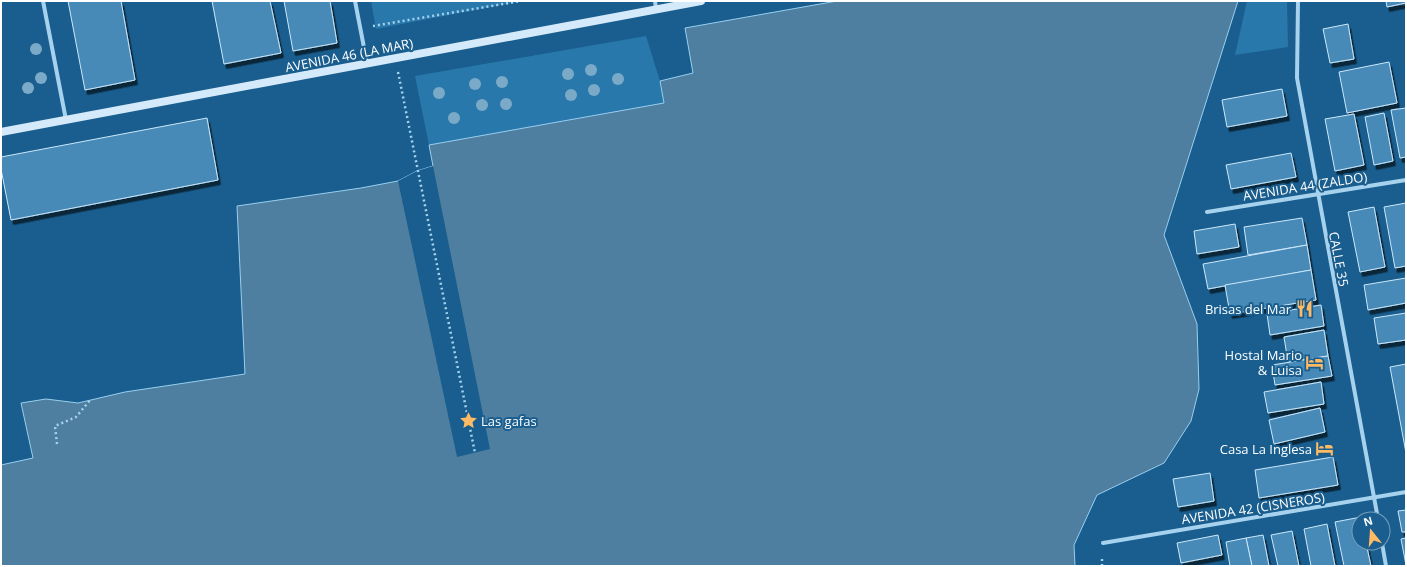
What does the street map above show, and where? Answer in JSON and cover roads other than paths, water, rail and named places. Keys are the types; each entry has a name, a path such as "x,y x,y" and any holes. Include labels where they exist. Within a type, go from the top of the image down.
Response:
{"main road":[{"name":"AVENIDA 46 (LA MAR)","path":"1,132 395,58 656,5 701,1"}],"street":[{"path":"43,1 66,120"},
{"path":"355,1 367,63"},
{"name":"CALLE 35","path":"1298,1 1297,78 1317,195 1376,511"},
{"name":"AVENIDA 44 (ZALDO)","path":"1207,212 1406,180"},
{"name":"AVENIDA 42 (CISNEROS)","path":"1103,543 1406,492"},
{"path":"1383,551 1386,566"}],"place":[{"name":"Brisas del Mar","path":"1304,309"},
{"name":"Hostal Mario & Luisa","path":"1315,362"},
{"name":"Las gafas","path":"468,421"},
{"name":"Casa La Inglesa","path":"1325,449"}]}
